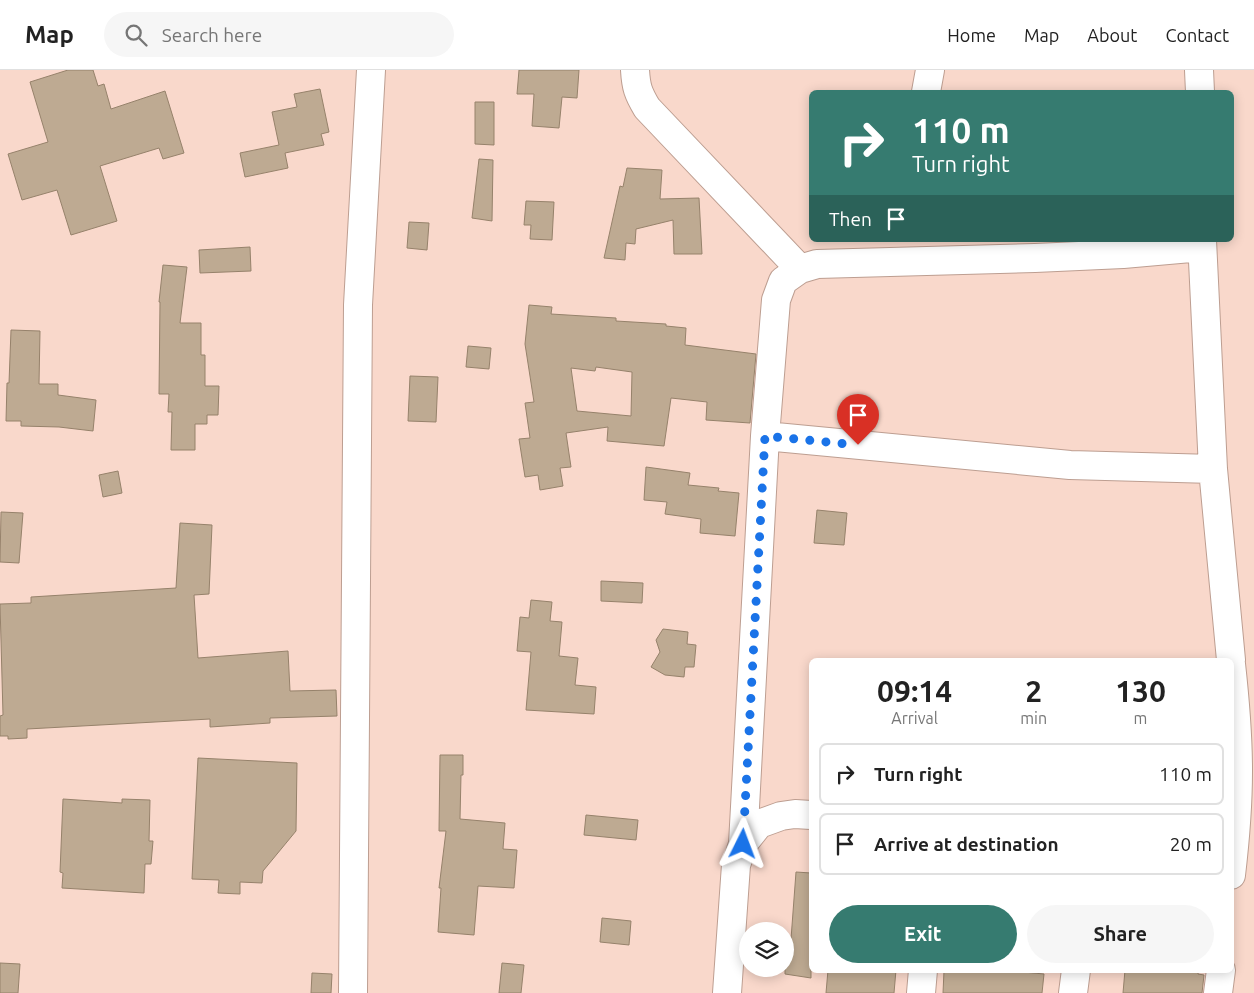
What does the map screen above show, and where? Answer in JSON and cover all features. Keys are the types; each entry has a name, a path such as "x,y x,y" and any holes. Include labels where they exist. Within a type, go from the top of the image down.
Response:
{"street":[{"path":"353,993 358,306 371,70"},
{"path":"636,70 636,85 647,108 800,269"},
{"path":"926,90 930,70"},
{"path":"1199,70 1200,90"},
{"path":"727,993 736,865 743,844 765,436 776,300 783,282 800,269 817,264 907,251 1036,258 1123,254 1202,243 1213,469 1231,658"},
{"path":"765,436 1070,465 1213,469"},
{"path":"1234,699 1237,734 1240,841 1234,864"},
{"path":"743,844 759,824 781,816 809,815"},
{"path":"921,993 923,973"},
{"path":"1073,993 1076,973"},
{"path":"1218,993 1221,973"}],"building":[{"path":"68,70 93,70 98,86 104,84 111,109 165,91 184,153 163,159 159,148 100,166 117,221 71,235 57,190 22,200 8,154 48,142 30,82"},
{"path":"519,70 579,70 577,98 562,97 559,128 532,126 534,94 517,94"},
{"path":"320,89 329,132 321,134 324,145 285,153 288,168 245,177 240,153 279,145 272,112 297,107 294,94"},
{"path":"475,102 494,102 494,145 475,144"},
{"path":"479,159 493,160 492,221 472,218"},
{"path":"627,168 662,170 660,199 699,198 702,254 674,254 673,220 636,229 635,244 626,243 625,260 604,258 620,186 623,187"},
{"path":"526,201 554,202 552,240 530,239 531,225 524,225"},
{"path":"409,222 429,223 427,250 407,248"},
{"path":"250,247 251,271 200,273 199,250"},
{"path":"163,265 187,267 180,323 201,323 201,355 205,355 205,386 219,386 218,415 207,415 207,424 195,424 195,450 171,450 172,412 168,412 169,394 159,394 159,302"},
{"path":"529,305 552,307 551,314 616,318 616,321 666,324 666,326 686,328 685,345 756,354 750,423 706,420 707,402 671,398 664,446 607,441 608,427 566,433 571,467 560,468 563,486 540,490 538,475 525,477 519,439 530,438 525,403 534,402 525,344","holes":["596,367 632,372 631,416 577,411 571,368 595,371"]},
{"path":"11,330 40,331 39,384 58,384 58,395 96,400 93,431 59,427 21,426 21,421 6,421"},
{"path":"468,346 491,348 489,369 466,367"},
{"path":"410,376 438,377 436,422 408,421"},
{"path":"646,467 690,473 688,485 719,488 718,491 739,493 735,536 700,533 701,519 665,514 667,502 644,500"},
{"path":"118,471 122,493 103,497 99,475"},
{"path":"817,510 847,513 844,545 814,543"},
{"path":"1,512 23,513 19,563 0,562"},
{"path":"180,523 212,525 209,594 194,595 198,658 288,651 290,691 336,690 337,716 270,718 270,723 210,727 210,719 27,729 27,738 8,739 8,736 0,736 0,716 3,715 0,604 31,603 31,597 176,588"},
{"path":"601,581 643,583 642,603 601,601"},
{"path":"531,600 552,602 550,621 562,622 559,656 578,658 575,685 596,687 594,714 526,710 531,652 517,651 520,617 529,618"},
{"path":"663,629 688,632 687,644 696,645 694,667 685,667 684,677 665,675 651,667 660,652 656,640"},
{"path":"440,755 463,755 460,819 505,823 503,849 517,850 514,888 478,886 474,935 438,932 441,888 439,888 446,831 439,831"},
{"path":"198,758 297,763 296,831 263,871 262,883 240,882 240,894 218,893 219,880 192,879"},
{"path":"63,799 122,803 122,799 150,800 149,841 153,841 151,864 145,864 144,893 62,888 63,873 60,872"},
{"path":"586,815 638,820 636,840 584,835"},
{"path":"796,872 809,873 809,973 811,973 811,978 794,975 794,922 792,922"},
{"path":"602,918 631,921 629,945 600,942"},
{"path":"0,963 20,964 18,993 0,993"},
{"path":"502,963 524,965 521,993 499,993"},
{"path":"312,973 332,974 331,993 311,993"},
{"path":"828,973 896,973 894,993 826,993"},
{"path":"944,973 1044,974 1042,993 943,993"},
{"path":"1125,973 1198,973 1204,975 1202,993 1123,993"}],"route":[{"path":"743,844 765,436 858,445"}]}
